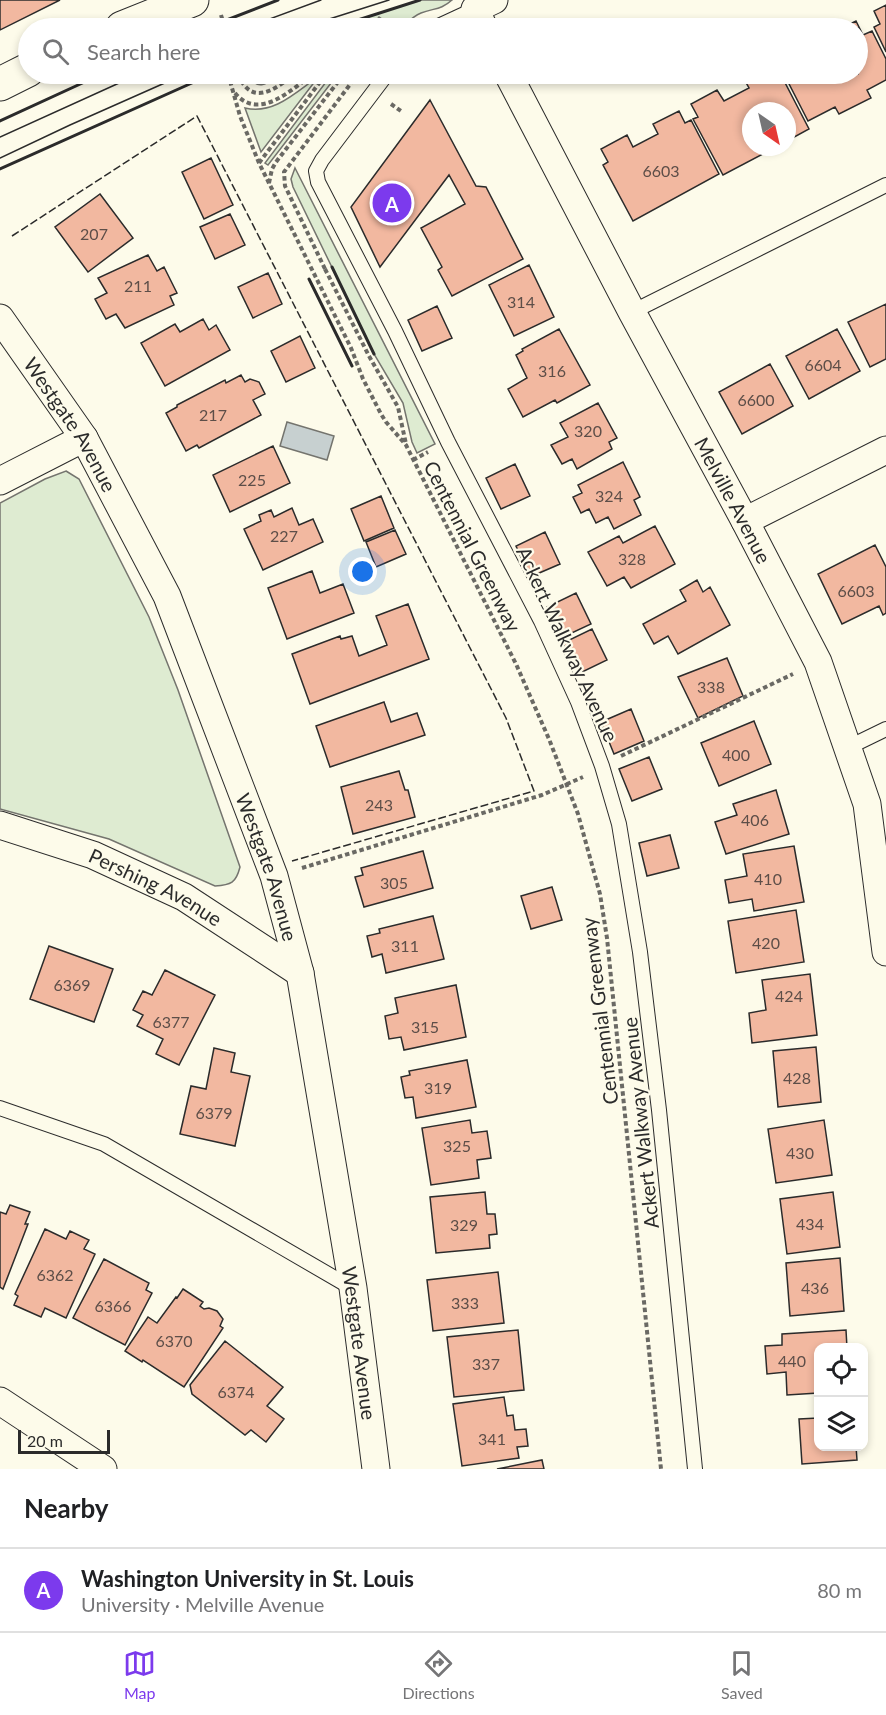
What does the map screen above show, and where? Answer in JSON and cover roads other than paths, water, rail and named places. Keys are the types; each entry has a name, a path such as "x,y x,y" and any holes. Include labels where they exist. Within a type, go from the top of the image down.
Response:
{"main road":[{"path":"147,18 192,0"},
{"path":"0,84 18,75"}],"street":[{"name":"Melville Avenue","path":"513,84 818,662 867,804 886,952"},
{"name":"Westgate Avenue","path":"0,318 84,438 167,596 274,876 300,973 353,1288 376,1469"},
{"path":"0,481 84,438"},
{"path":"745,521 886,450"},
{"name":"Pershing Avenue","path":"0,825 93,855 184,897 300,973"},
{"path":"0,1401 103,1469"}],"lane":[{"path":"467,18 484,13"},
{"name":"Ackert Walkway Avenue","path":"379,84 322,160 316,171 318,182 448,442 541,621 578,702 602,766 619,824 640,952 659,1110 695,1469"},
{"path":"632,312 886,184"},
{"path":"848,748 886,729"},
{"path":"0,1108 104,1144 353,1288"}],"tram line":[{"path":"272,18 321,0"},
{"path":"332,18 389,0"},
{"path":"0,137 117,84"},
{"path":"0,158 162,84"}],"place":[{"name":"Washington University in St. Louis","path":"392,203"}]}
